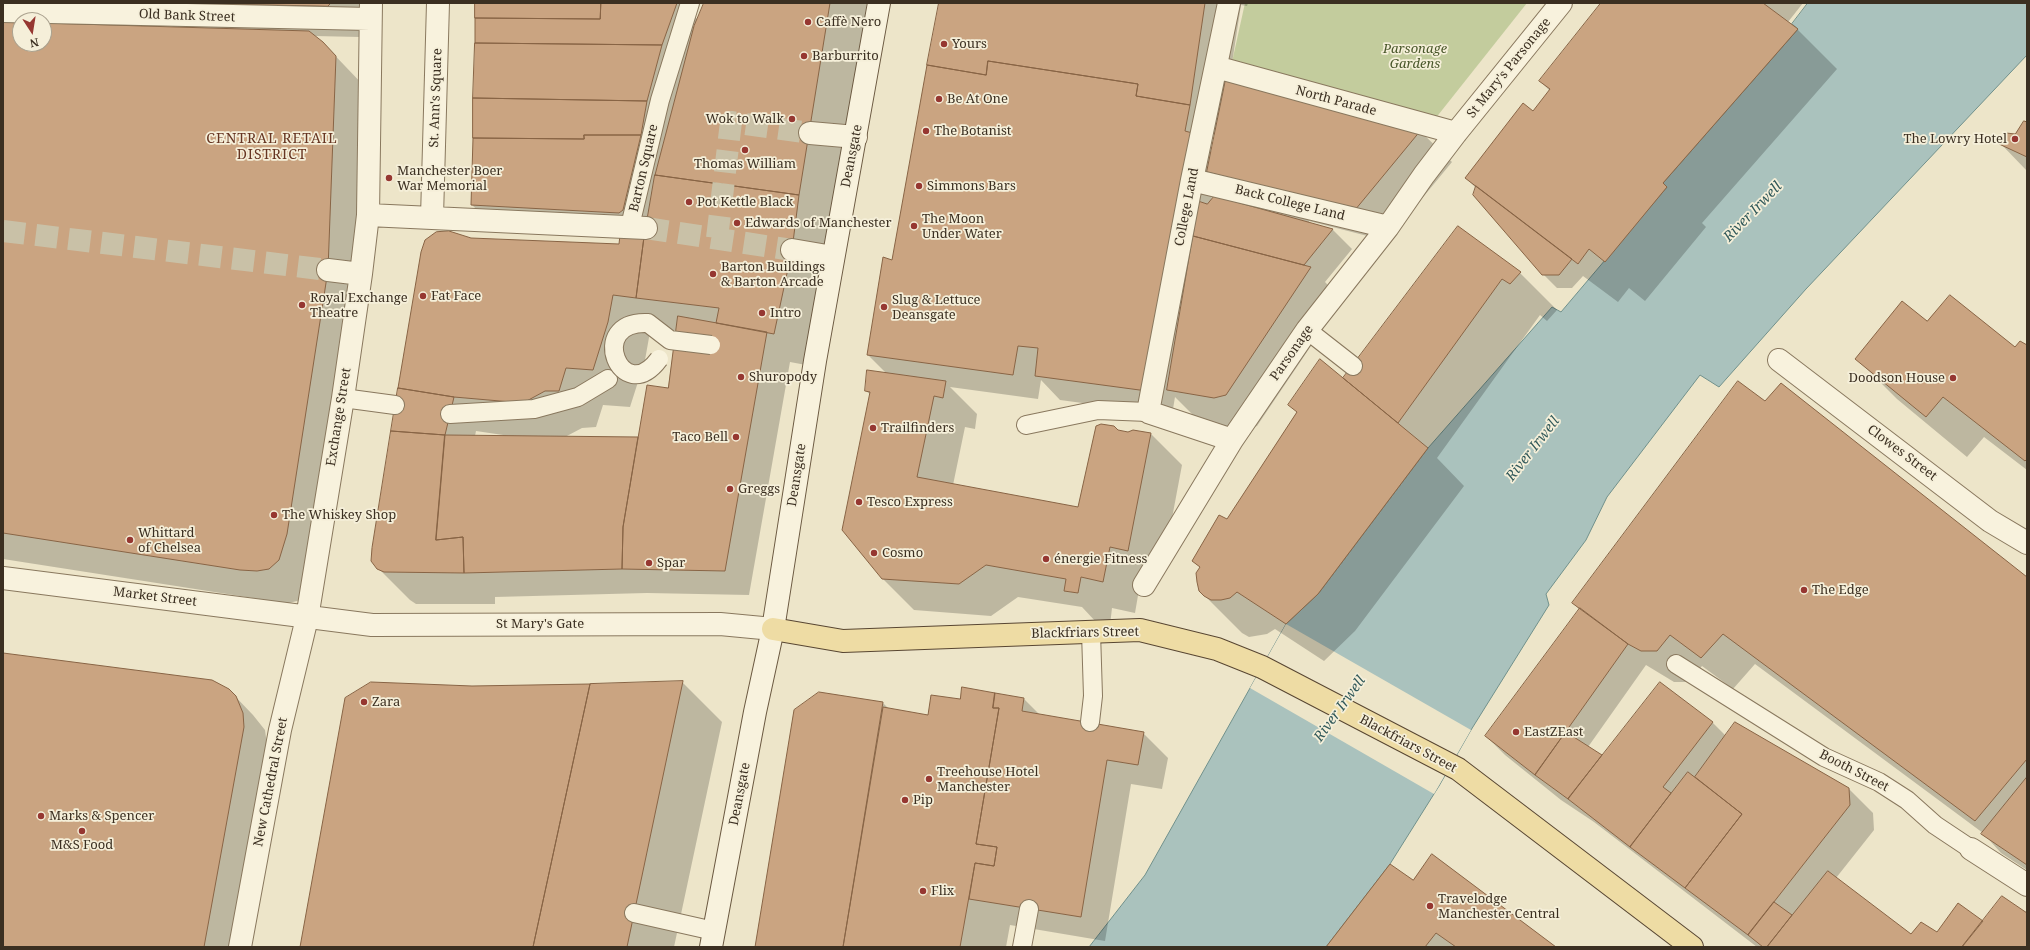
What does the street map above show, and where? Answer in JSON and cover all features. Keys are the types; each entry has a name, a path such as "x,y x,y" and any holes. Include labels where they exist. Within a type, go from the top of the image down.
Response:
{"main road":[{"name":"Blackfriars Street","path":"773,629 843,641 1140,630 1217,649 1262,666 1458,769 1692,947"}],"street":[{"name":"St. Ann's Square","path":"432,217 438,3"},
{"name":"Deansgate","path":"713,939 755,712 773,629 833,257 856,137 879,3"},
{"name":"College Land","path":"1148,412 1192,180 1229,3"},
{"name":"St Mary's Parsonage","path":"1456,133 1561,3"},
{"name":"Old Bank Street","path":"3,11 126,8 370,11"},
{"path":"368,215 370,11"},
{"name":"North Parade","path":"1216,67 1456,133"},
{"path":"810,133 856,137"},
{"name":"Parsonage","path":"1144,585 1232,440 1307,330 1388,227 1424,175 1456,133"},
{"name":"Back College Land","path":"1192,180 1388,227"},
{"name":"Barton Square","path":"368,215 638,227"},
{"name":"Exchange Street","path":"307,618 343,398 368,215"},
{"path":"792,250 833,257"},
{"path":"328,270 361,274"},
{"name":"Clowes Street","path":"1779,360 1990,521 2027,543"},
{"path":"1148,412 1232,440"},
{"name":"Market Street","path":"3,578 307,618"},
{"name":"St Mary's Gate","path":"307,618 372,625 720,624 773,629"},
{"name":"New Cathedral Street","path":"240,947 280,730 307,618"},
{"name":"Booth Street","path":"1972,849 2027,885"}],"lane":[{"name":"Barton Square","path":"638,227 660,100 690,3"},
{"path":"659,359 653,366 641,373 625,372 620,367 614,353 617,337 627,326 648,323 670,340 711,345"},
{"path":"1307,330 1353,366"},
{"path":"450,414 534,409 578,397 608,379"},
{"path":"343,398 395,405"},
{"path":"1026,425 1098,410 1148,412"},
{"path":"1090,722 1094,696 1091,632"},
{"name":"Booth Street","path":"1676,664 1824,757 1879,782 1908,800 1935,825 1972,849"},
{"path":"1022,947 1029,909"},
{"path":"634,913 713,939"}],"green space":[{"name":"Parsonage Gardens","path":"1245,3 1527,3 1435,119 1232,62"}],"water":[{"name":"River Irwell","path":"1808,3 2027,3 2027,55 1806,289 1719,387 1700,375 1607,497 1586,540 1546,594 1549,605 1471,730 1439,786 1390,864 1326,947 1089,947 1145,875 1286,624 1318,594 1428,448 1552,307 1561,312 1667,187 1663,183 1798,29 1792,24"}],"pier":[{"path":"1286,624 1471,730 1434,794 1250,688"}],"building":[{"path":"180,3 331,3 328,6"},
{"path":"475,3 601,3 600,19 475,18"},
{"path":"601,3 677,3 662,45 475,43 475,18 600,19"},
{"path":"704,3 830,3 799,195 655,175 694,26"},
{"path":"939,3 1205,3 1190,105 1136,96 1138,84 988,61 986,75 927,65"},
{"path":"1601,3 1763,3 1798,29 1663,183 1667,187 1605,262 1589,249 1578,264 1465,178 1523,103 1533,111 1550,89 1539,81"},
{"path":"3,22 12,23 12,52 52,52 52,23 309,31 323,42 336,56 328,270 287,534 279,560 269,569 257,571 240,570 3,533"},
{"path":"475,43 662,45 647,101 473,98"},
{"path":"988,61 1138,84 1136,96 1190,105 1185,131 1196,134 1147,391 1035,376 1038,348 1018,346 1013,375 867,355 883,257 892,260 927,65 986,75"},
{"path":"1227,74 1421,130 1355,210 1207,172"},
{"path":"473,98 647,101 641,135 584,135 584,139 473,138"},
{"name":"The Lowry Hotel","path":"2024,121 2027,122 2027,157 1999,144 2006,133 2015,134"},
{"path":"584,135 641,135 623,210 619,213 471,205 473,138 584,139"},
{"name":"Barton Buildings & Barton Arcade","path":"655,175 799,195 792,250 774,334 716,323 719,308 636,298 644,237"},
{"path":"1476,186 1572,259 1559,275 1542,275 1473,195"},
{"path":"1217,193 1222,198 1333,229 1304,265 1193,236 1198,201 1207,204"},
{"path":"1458,226 1521,272 1510,284 1502,279 1398,423 1343,378"},
{"path":"449,231 471,238 619,244 620,235 644,237 636,298 613,295 608,322 593,370 566,368 559,391 545,391 523,403 454,397 398,388 421,252 425,240 436,232"},
{"path":"1193,236 1311,267 1226,395 1214,398 1167,390"},
{"name":"Doodson House","path":"1950,295 2015,347 2020,341 2027,345 2027,459 2025,461 1943,397 1926,417 1855,359 1902,301 1927,321"},
{"path":"678,316 767,332 725,571 622,569 623,527 647,385 668,388"},
{"path":"1320,359 1428,448 1318,594 1286,624 1237,592 1230,598 1221,600 1211,600 1204,596 1199,591 1197,582 1196,573 1200,567 1192,561 1219,515 1227,519 1297,412 1288,405"},
{"path":"867,370 946,381 943,398 934,396 917,477 1078,507 1096,426 1101,424 1114,426 1118,430 1128,432 1133,430 1151,433 1128,551 1110,547 1103,582 1081,577 1078,593 1064,591 1066,579 986,565 959,584 882,579 842,530 870,392 865,391"},
{"name":"The Edge","path":"1738,381 1765,401 1781,383 2027,577 2027,759 1975,821 1723,634 1701,658 1670,635 1657,651 1641,651 1628,644 1572,603"},
{"path":"398,388 454,397 445,435 391,431"},
{"path":"391,431 445,435 436,540 463,537 464,573 384,572 377,569 371,561"},
{"path":"445,435 638,437 623,527 622,569 464,573 463,537 436,540"},
{"path":"1580,608 1628,644 1535,775 1485,736"},
{"path":"3,653 212,680 229,689 236,696 243,713 244,727 204,947 3,947"},
{"path":"683,681 627,947 533,947 590,684"},
{"path":"371,682 472,686 590,684 533,947 300,947 345,698"},
{"path":"1660,682 1713,722 1663,787 1671,793 1630,847 1568,799"},
{"name":"Treehouse Hotel Manchester","path":"962,687 995,693 993,708 999,708 976,844 997,847 994,866 975,863 960,947 843,947 883,707 928,715 931,695 960,699"},
{"path":"819,692 883,702 843,947 755,947 794,710"},
{"path":"995,693 1024,698 1022,711 1144,732 1138,765 1107,760 1081,917 969,899 975,863 994,866 997,847 976,844 999,708 993,708"},
{"path":"1735,722 1849,788 1850,805 1748,935 1685,888 1742,814 1695,777"},
{"path":"1566,732 1602,755 1568,799 1535,775"},
{"path":"1688,772 1742,814 1685,888 1630,847"},
{"path":"2027,777 2027,865 1981,834"},
{"name":"Travelodge Manchester Central","path":"1432,854 1556,947 1456,947 1436,933 1425,947 1326,947 1390,864 1413,880"},
{"path":"1828,871 1911,934 1921,922 1937,932 1958,903 1983,921 1962,947 1767,947"},
{"path":"2002,896 2027,913 2027,947 1962,947"},
{"path":"1774,902 1792,915 1767,947 1763,947 1748,935"}],"tunnel":[{"path":"717,238 731,122 810,133"},
{"path":"646,228 792,250"},
{"path":"3,231 328,270"}],"place":[{"name":"Caffè Nero","path":"808,22"},
{"name":"Yours","path":"944,44"},
{"name":"Barburrito","path":"804,56"},
{"name":"Be At One","path":"939,99"},
{"name":"Wok to Walk","path":"792,119"},
{"name":"The Botanist","path":"926,131"},
{"name":"The Lowry Hotel","path":"2015,139"},
{"name":"Thomas William","path":"745,150"},
{"name":"Manchester Boer War Memorial","path":"389,178"},
{"name":"Simmons Bars","path":"919,186"},
{"name":"Pot Kettle Black","path":"689,202"},
{"name":"Edwards of Manchester","path":"737,223"},
{"name":"The Moon Under Water","path":"914,226"},
{"name":"Barton Buildings & Barton Arcade","path":"713,274"},
{"name":"Fat Face","path":"423,296"},
{"name":"Royal Exchange Theatre","path":"302,305"},
{"name":"Slug & Lettuce Deansgate","path":"884,307"},
{"name":"Intro","path":"762,313"},
{"name":"Shuropody","path":"741,377"},
{"name":"Doodson House","path":"1953,378"},
{"name":"Trailfinders","path":"873,428"},
{"name":"Taco Bell","path":"736,437"},
{"name":"Greggs","path":"730,489"},
{"name":"Tesco Express","path":"859,502"},
{"name":"The Whiskey Shop","path":"274,515"},
{"name":"Whittard of Chelsea","path":"130,540"},
{"name":"Cosmo","path":"874,553"},
{"name":"énergie Fitness","path":"1046,559"},
{"name":"Spar","path":"649,563"},
{"name":"The Edge","path":"1804,590"},
{"name":"Zara","path":"364,702"},
{"name":"EastZEast","path":"1516,732"},
{"name":"Treehouse Hotel Manchester","path":"929,779"},
{"name":"Pip","path":"905,800"},
{"name":"Marks & Spencer","path":"41,816"},
{"name":"M&S Food","path":"82,831"},
{"name":"Flix","path":"923,891"},
{"name":"Travelodge Manchester Central","path":"1430,906"}],"district":[{"name":"CENTRAL RETAIL DISTRICT","path":"272,148"}]}
